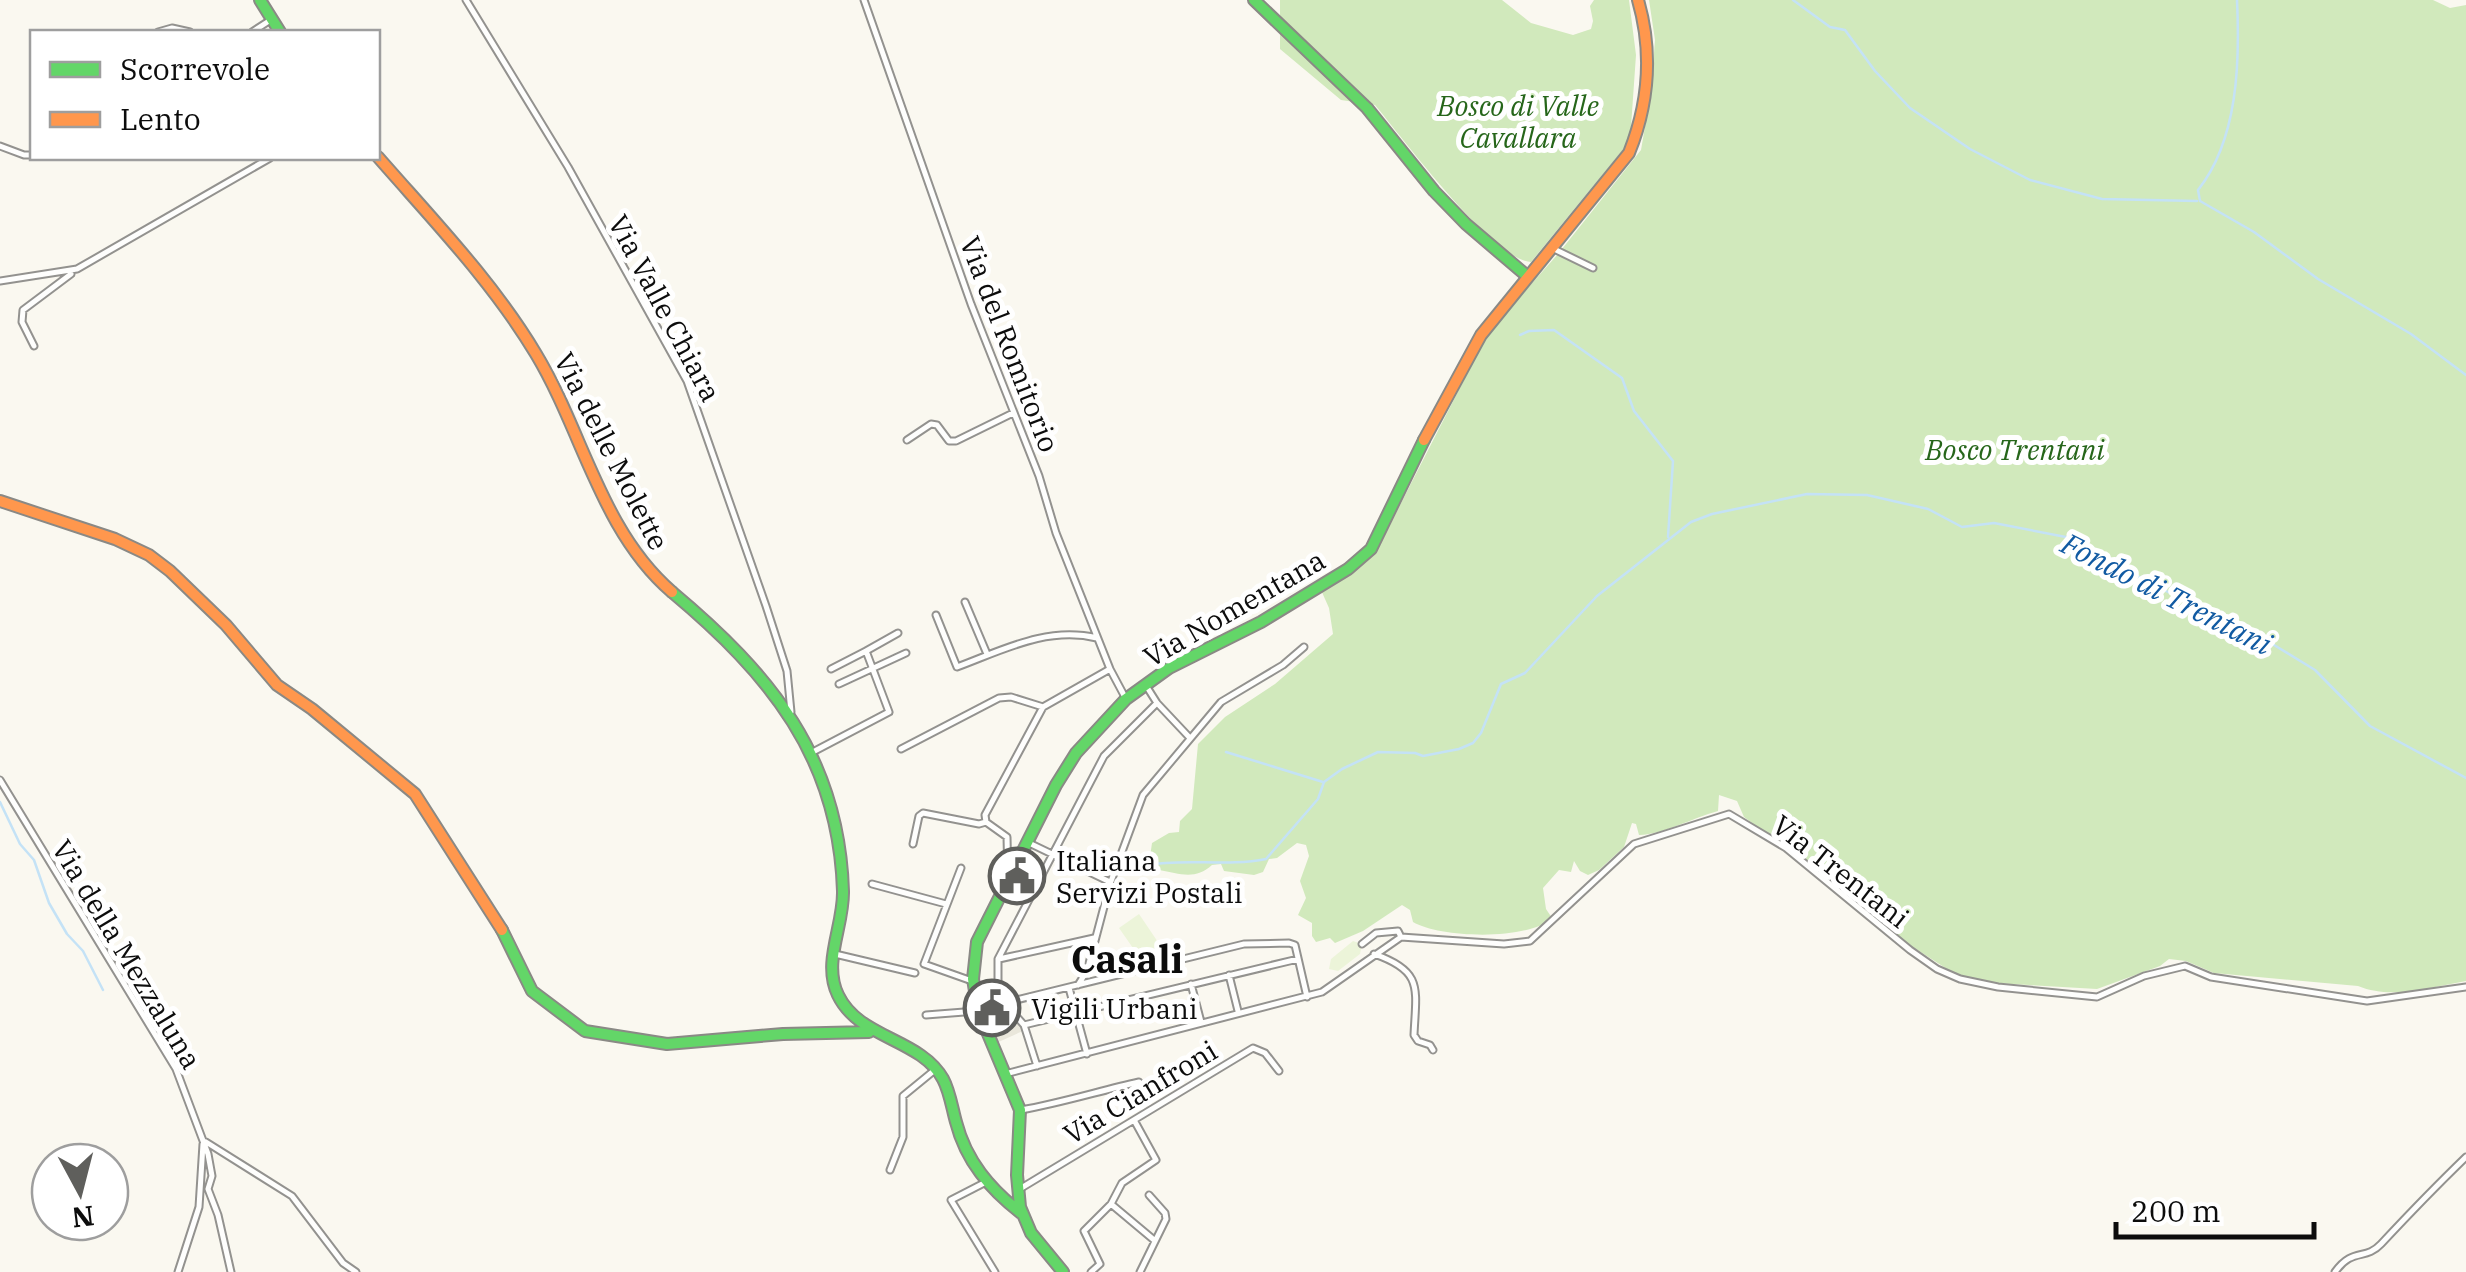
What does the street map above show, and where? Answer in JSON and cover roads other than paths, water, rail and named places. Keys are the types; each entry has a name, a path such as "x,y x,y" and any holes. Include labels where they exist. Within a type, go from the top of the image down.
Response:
{"street":[{"path":"260,0 279,30"},
{"name":"Via Valle Chiara","path":"466,0 568,167 687,381 782,655 791,715"},
{"name":"Via del Romitorio","path":"864,0 1013,413 1110,669 1126,699"},
{"path":"1254,0 1367,108 1434,192 1527,276"},
{"name":"Via Nomentana","path":"1063,1272 1030,1236 1022,1212 1017,1191 1020,1110 979,1016 972,981 977,942 1076,753 1126,699 1169,668 1261,622 1364,558 1376,541 1440,408 1476,344 1527,276 1620,167 1640,126 1649,46 1638,0"},
{"path":"255,30 272,19"},
{"path":"0,146 30,155"},
{"name":"Via delle Molette","path":"380,159 492,288 523,331 554,385 634,553 752,666 791,715 828,800 840,854 842,920 830,972 839,997 870,1032 916,1054 936,1069"},
{"path":"34,346 22,322 23,310 82,266 267,160"},
{"path":"1552,248 1593,268"},
{"path":"0,282 67,272 82,266"},
{"path":"907,440 931,424 953,442 1013,413"},
{"path":"0,500 115,539 148,555 226,624 275,683 416,794 497,920 532,991 585,1031 668,1044 782,1034 870,1032"},
{"path":"965,602 988,656"},
{"path":"936,615 956,666 1043,636 1070,632 1099,638"},
{"path":"831,669 898,633"},
{"path":"1078,986 1087,972 1111,883 1143,795 1221,702 1304,647"},
{"path":"809,754 889,714 866,651"},
{"path":"839,684 906,653"},
{"path":"986,822 985,815 1043,707 1110,669"},
{"path":"1146,684 1157,703 1188,737"},
{"path":"901,750 1000,698 1011,696 1043,707"},
{"path":"1036,1066 1024,1025 1008,1007 998,985 998,960 1104,756 1157,703"},
{"name":"Via della Mezzaluna","path":"0,780 78,912 157,1033 176,1069 204,1141 199,1207 178,1272"},
{"path":"913,844 923,813 986,822 1006,837 1009,882"},
{"name":"Via Trentani","path":"1401,937 1504,944 1530,942 1634,844 1728,814 1786,848 1892,936 1960,979 2097,997 2144,976 2185,966 2210,977 2367,1001 2466,987"},
{"path":"1026,842 1111,883"},
{"path":"961,868 924,964 972,981"},
{"path":"872,884 946,904"},
{"path":"1005,1074 1322,992 1401,937 1398,930 1376,933 1362,944"},
{"path":"998,960 1094,938"},
{"path":"926,1015 1002,1013 1012,1001 1244,944 1290,942 1296,946 1307,997"},
{"path":"835,954 915,973"},
{"path":"1374,954 1406,968 1413,976 1414,1035 1418,1042 1433,1050"},
{"path":"1024,1025 1298,958"},
{"path":"1228,976 1238,1012"},
{"path":"1192,984 1201,1022"},
{"path":"1070,988 1087,1054"},
{"name":"Via Cianfroni","path":"1017,1191 1252,1048 1265,1052 1279,1071"},
{"path":"890,1170 903,1137 903,1096 936,1069 948,1088 964,1146 996,1196 1022,1212"},
{"path":"1020,1110 1068,1102 1139,1082"},
{"path":"1091,1272 1100,1264 1084,1230 1112,1204 1122,1183 1156,1160 1134,1120"},
{"path":"204,1141 212,1170 208,1190 231,1272"},
{"path":"204,1141 292,1196 343,1263 356,1272"},
{"path":"2335,1272 2345,1258 2379,1247 2390,1231 2466,1157"},
{"path":"986,1182 951,1200 996,1272"},
{"path":"1140,1272 1165,1214 1149,1196"},
{"path":"1112,1204 1154,1240"}],"waterway":[{"path":"1793,0 1830,27 1845,30 1875,71 1910,108 1970,149 2030,180 2102,199 2197,201"},
{"path":"2237,0 2234,100 2221,148 2198,190 2200,201 2254,232 2318,279 2411,334 2466,375"},
{"path":"1520,335 1554,330 1622,378 1634,411 1673,461 1668,537"},
{"name":"Fondo di Trentani","path":"1147,865 1266,859 1318,799 1324,782 1342,769 1378,752 1423,756 1473,743 1501,684 1525,673 1597,596 1691,522 1807,494 1867,495 1928,509 1962,527 1994,523 2071,538 2144,580 2274,645 2315,670 2370,726 2466,778"},
{"path":"1226,752 1323,782"},
{"path":"0,802 20,844 34,860 49,903 67,934 83,951 103,990"}],"place":[{"name":"Italiana Servizi Postali","path":"1017,876"},
{"name":"Vigili Urbani","path":"992,1008"}],"district":[{"name":"Casali","path":"1127,958"}],"park label":[{"name":"Bosco di Valle Cavallara","path":"1518,121"},
{"name":"Bosco Trentani","path":"2015,449"}]}
